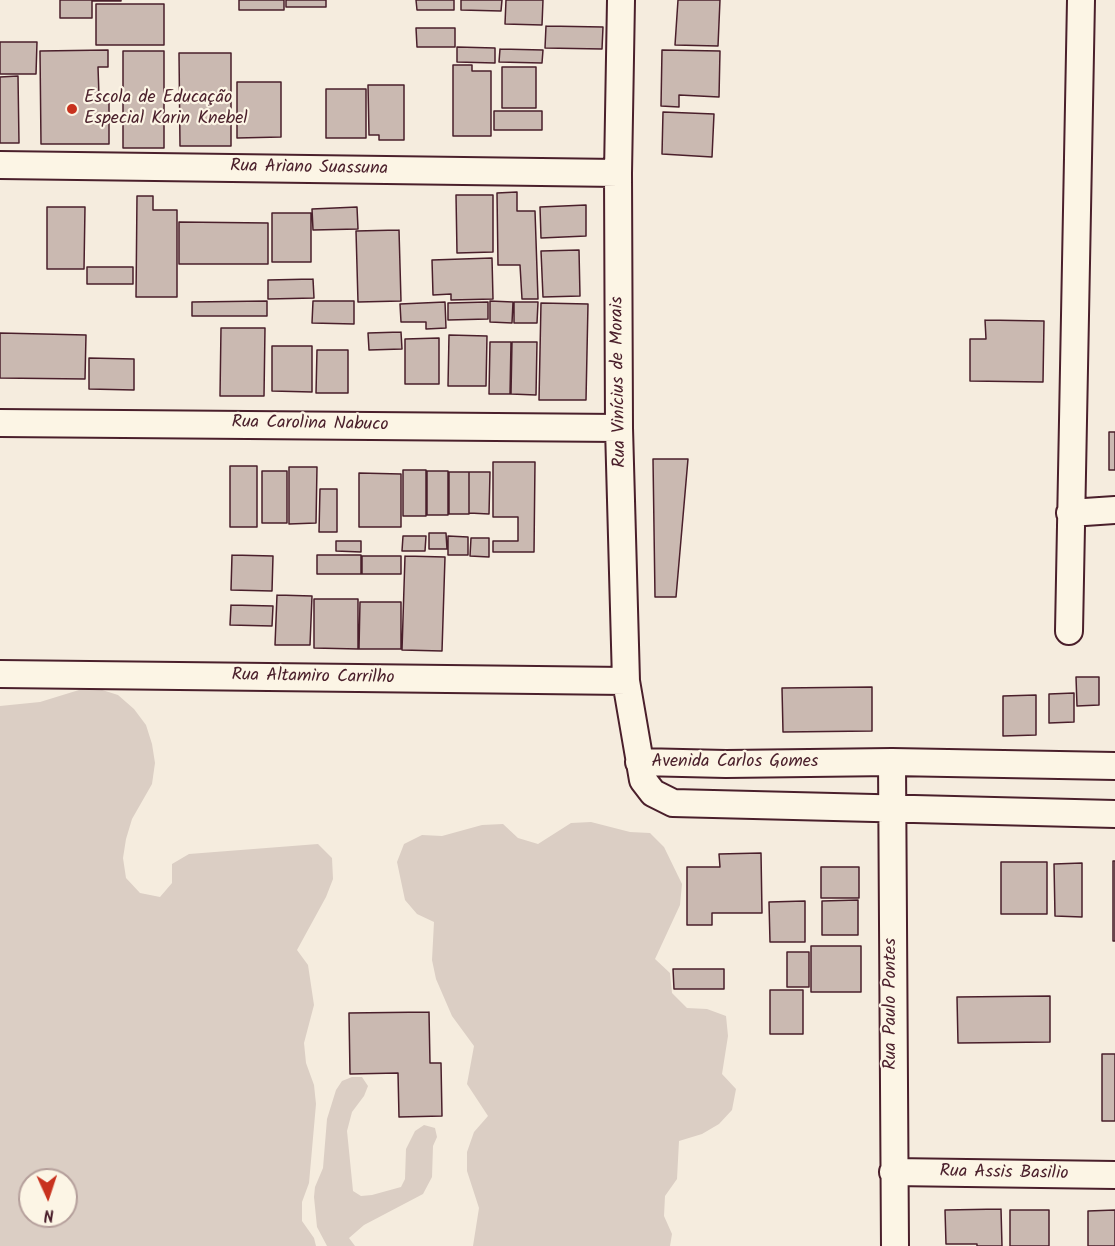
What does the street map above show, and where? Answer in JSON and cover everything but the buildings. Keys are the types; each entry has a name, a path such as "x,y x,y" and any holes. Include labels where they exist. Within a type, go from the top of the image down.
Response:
{"street":[{"name":"Rua Vinícius de Morais","path":"621,0 618,173 619,428 626,681 639,762"},
{"path":"1069,631 1081,0"},
{"name":"Rua Ariano Suassuna","path":"0,165 618,173"},
{"name":"Rua Carolina Nabuco","path":"0,423 619,428"},
{"path":"1070,513 1115,510"},
{"name":"Rua Altamiro Carrilho","path":"0,674 626,681"},
{"name":"Avenida Carlos Gomes","path":"1115,766 892,762 726,764 639,762 643,780 652,793 673,803 1115,814"},
{"name":"Rua Paulo Pontes","path":"892,762 894,1246"},
{"path":"726,764 726,806"},
{"name":"Rua Assis Basilio","path":"893,1172 1115,1175"}],"shaded area":[{"path":"99,689 118,695 134,709 146,725 155,763 152,784 132,819 123,858 126,878 140,893 160,897 172,883 172,864 189,854 318,844 332,858 333,879 326,897 297,950 308,965 314,1005 304,1043 306,1063 314,1085 316,1104 309,1183 302,1202 302,1221 314,1238 316,1246 0,1246 0,706 40,702 79,690"},
{"path":"591,822 630,832 650,833 664,847 682,884 680,905 655,959 670,973 672,993 687,1008 707,1009 726,1016 728,1036 722,1074 736,1089 732,1110 719,1124 702,1134 679,1141 677,1179 665,1196 664,1216 672,1234 670,1246 473,1246 479,1208 467,1171 467,1152 474,1132 488,1116 467,1084 474,1046 452,1016 436,979 432,960 434,922 417,914 405,900 397,862 404,844 422,835 442,836 482,825 503,824 518,838 538,844 571,823"},
{"path":"352,1077 362,1077 368,1086 364,1096 352,1112 347,1131 353,1191 361,1196 401,1187 405,1179 406,1149 415,1131 424,1125 435,1128 437,1137 433,1146 432,1177 423,1194 364,1225 349,1238 355,1246 327,1246 317,1227 315,1187 323,1168 327,1119 336,1090 342,1081"}],"place":[{"name":"Escola de Educação Especial Karin Knebel","path":"72,109"}]}
